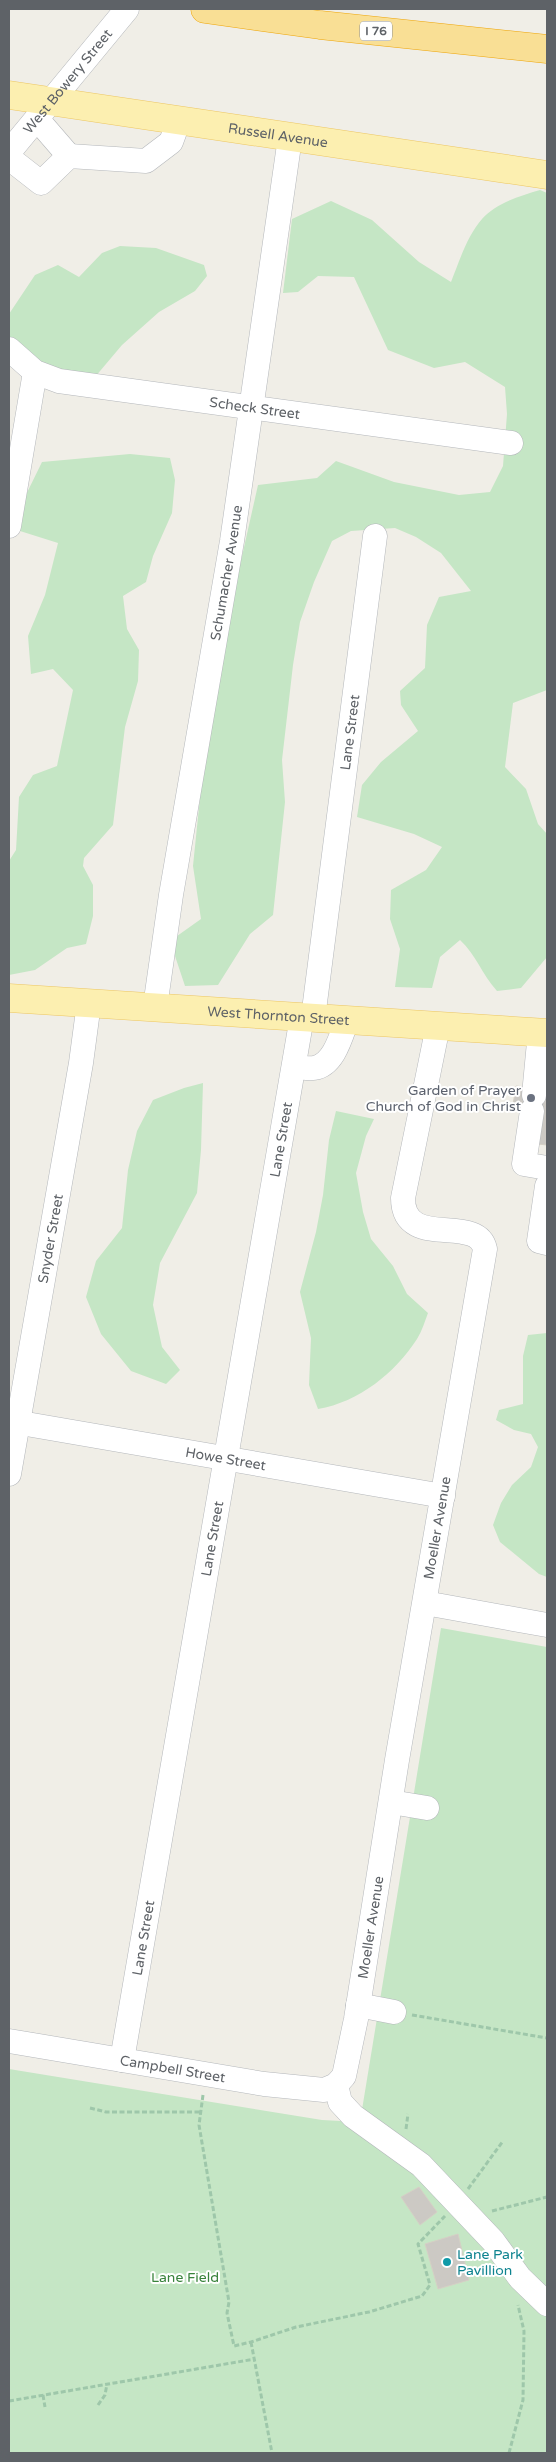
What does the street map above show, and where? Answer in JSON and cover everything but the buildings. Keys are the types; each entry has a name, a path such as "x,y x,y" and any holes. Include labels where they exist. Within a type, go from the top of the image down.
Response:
{"highway":[{"name":"I 76","path":"205,9 320,25 547,49"}],"main road":[{"name":"Russell Avenue","path":"9,95 44,110 179,120 547,175"},
{"name":"West Thornton Street","path":"9,998 544,1032"}],"street":[{"name":"West Bowery Street","path":"9,152 127,9"},
{"path":"44,110 69,156"},
{"path":"9,158 41,183 69,156 146,161 171,142 179,120"},
{"name":"Schumacher Avenue","path":"155,1007 171,894 212,669 290,138"},
{"name":"Scheck Street","path":"9,349 35,372 59,381 511,443"},
{"path":"9,526 35,372"},
{"name":"Lane Street","path":"122,2060 294,1067 308,1018 375,536"},
{"name":"Snyder Street","path":"9,1474 13,1422 81,1063 89,1003"},
{"path":"294,1067 314,1068 322,1065 336,1049 347,1020"},
{"name":"Moeller Avenue","path":"336,2085 344,2076 358,2005 485,1249 480,1239 466,1234 427,1228 413,1222 405,1216 403,1209 403,1198 438,1026"},
{"path":"544,1032 524,1164 547,1168"},
{"path":"543,1242 547,1193"},
{"name":"Howe Street","path":"13,1422 443,1496"},
{"path":"426,1604 547,1625"},
{"path":"391,1802 427,1808"},
{"path":"358,2005 394,2012"},
{"name":"Campbell Street","path":"9,2041 264,2084 324,2090 336,2085"},
{"path":"336,2085 340,2102 353,2116 421,2165 492,2241 520,2278 547,2304"}],"path":[{"path":"394,2012 547,2038"},
{"path":"203,2095 199,2125 229,2302 227,2313 234,2346 296,2327 369,2312 422,2296 430,2285 418,2244 462,2211 503,2141"},
{"path":"90,2108 106,2112 200,2112"},
{"path":"462,2211 547,2197"},
{"path":"509,2453 523,2400 524,2331 518,2303"},
{"path":"251,2342 272,2453"},
{"path":"9,2401 254,2359"},
{"path":"98,2405 105,2395 107,2384"},
{"path":"43,2395 45,2407"}],"green space":[{"path":"540,190 547,193 547,690 513,703 505,767 526,789 538,824 547,834 547,957 521,988 497,991 471,952 460,940 440,957 432,988 395,987 400,949 390,919 391,890 426,870 442,847 414,834 357,817 362,785 381,762 418,731 401,705 400,691 425,668 427,625 439,597 471,591 441,553 416,537 395,528 351,531 332,541 314,582 300,622 282,760 285,802 273,915 250,934 218,985 185,986 170,941 201,919 193,866 206,739 229,614 258,485 317,478 336,461 394,482 459,495 490,492 503,466 507,414 505,387 465,362 434,368 388,350 354,277 318,276 298,292 283,293 292,219 331,201 372,220 419,262 451,282 468,241 482,219 501,204"},
{"path":"120,246 156,248 204,265 207,276 195,291 159,312 122,345 95,377 52,372 9,336 9,314 35,275 58,265 79,277 102,253"},
{"path":"130,454 170,458 175,480 172,513 153,556 146,582 123,596 127,629 139,650 138,681 125,727 113,825 84,858 83,866 93,885 93,916 86,944 67,948 35,970 9,975 9,861 16,850 19,797 33,775 57,766 73,690 53,669 31,674 28,636 45,595 58,543 20,531 20,507 42,462"},
{"path":"203,1083 201,1150 197,1193 160,1263 153,1305 162,1347 180,1370 166,1384 131,1371 101,1334 86,1297 96,1261 122,1228 128,1170 137,1131 153,1100"},
{"path":"336,1111 374,1119 366,1136 356,1173 363,1212 371,1239 393,1266 407,1294 428,1313 417,1339 387,1374 362,1393 348,1400 318,1409 309,1385 311,1338 300,1292 316,1232 323,1195 329,1140"},
{"path":"547,1333 547,1577 539,1574 500,1542 493,1525 501,1503 512,1485 531,1467 538,1447 531,1434 514,1430 496,1420 499,1410 523,1404 523,1356 528,1335"},
{"name":"Lane Field","path":"441,1628 547,1647 547,2453 9,2453 9,2069 322,2120 360,2122"}],"place":[{"name":"Garden of Prayer Church of God in Christ","path":"531,1098"},
{"name":"Lane Park Pavillion","path":"447,2262"}]}
